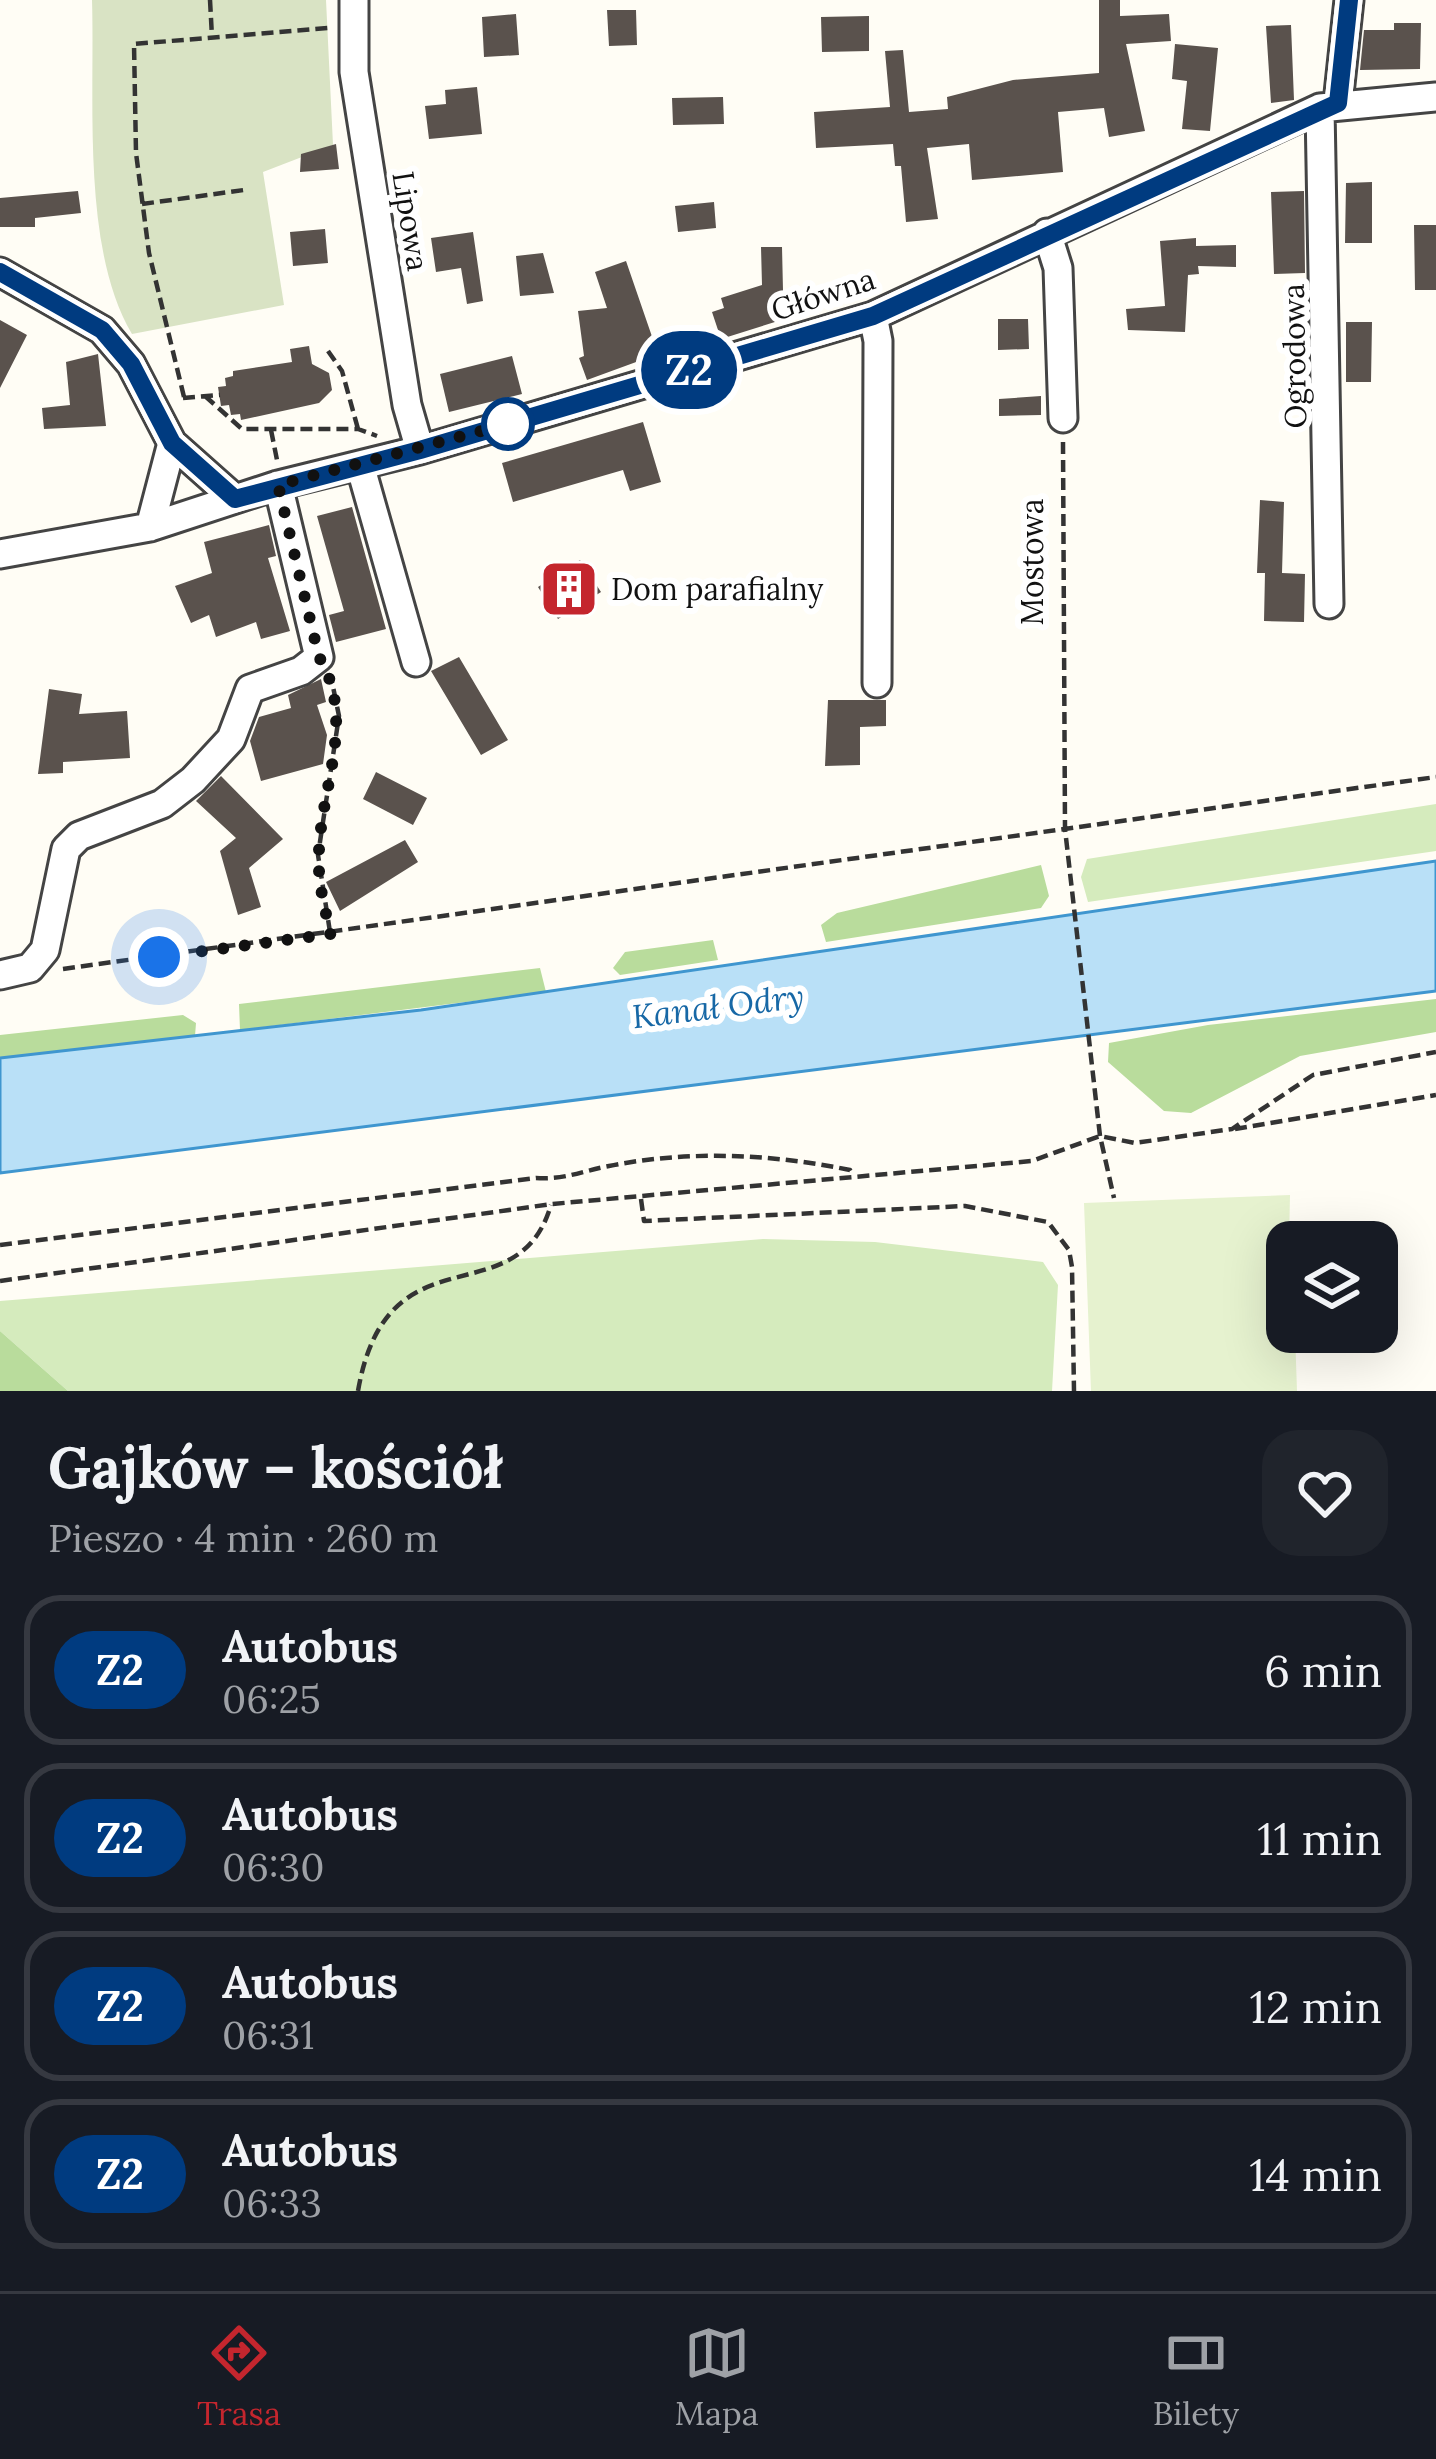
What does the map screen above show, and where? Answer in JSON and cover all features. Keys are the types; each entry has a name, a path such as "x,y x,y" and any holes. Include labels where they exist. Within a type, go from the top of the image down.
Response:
{"street":[{"name":"Lipowa","path":"354,0 354,72 407,405 420,450"},
{"name":"Ogrodowa","path":"1329,604 1329,105 1349,0"},
{"name":"Główna","path":"0,554 151,527 235,499 278,476 360,465 420,450 873,316 1329,105 1436,97"},
{"path":"1047,233 1058,268 1063,418"},
{"path":"0,272 102,330 131,364 172,443 235,499"},
{"path":"873,316 878,341 877,682"},
{"path":"151,527 172,443"},
{"path":"360,465 416,662"},
{"path":"0,975 30,968 45,950 66,849 79,836 162,804 231,739 250,689 301,671 319,657 278,476"}],"path":[{"path":"210,0 212,37"},
{"path":"220,395 184,397 180,388 142,204 134,44 328,28"},
{"path":"142,204 244,190"},
{"path":"328,351 342,371 358,429"},
{"path":"205,396 242,429 358,429 381,437"},
{"name":"Mostowa","path":"1063,418 1065,829 1094,1048 1100,1136 1114,1198"},
{"path":"271,430 278,476"},
{"path":"319,657 332,679 339,716 318,856 331,934"},
{"path":"30,968 74,969 1436,777"},
{"path":"1232,1129 1313,1075 1436,1052"},
{"path":"0,1281 551,1204 1032,1161 1100,1136 1135,1143 1436,1095"},
{"path":"0,1245 536,1178 564,1180 609,1166 728,1155 781,1156 850,1170 854,1176"},
{"path":"640,1199 644,1221 965,1206 1048,1222 1070,1250 1074,1391"},
{"path":"358,1391 364,1353 385,1315 405,1295 506,1264 534,1246 551,1204"}],"green space":[{"path":"92,0 326,0 333,145 263,172 284,305 132,334 116,299 98,217"},
{"path":"1436,804 1436,851 1088,902 1081,877 1087,859"},
{"path":"1041,865 1049,896 1041,908 826,942 821,925 837,913"},
{"path":"713,940 718,960 620,975 613,968 625,952"},
{"path":"540,968 546,992 240,1030 239,1004"},
{"path":"1436,999 1436,1032 1300,1056 1191,1113 1164,1111 1108,1062 1109,1043 1208,1025"},
{"path":"183,1015 196,1023 195,1036 0,1058 0,1035"},
{"path":"1290,1195 1289,1221 1266,1221 1266,1353 1296,1353 1297,1391 1091,1391 1084,1203"},
{"path":"763,1239 875,1242 1043,1262 1058,1285 1052,1391 68,1391 0,1331 0,1301"},
{"path":"0,1331 68,1391 0,1391"}],"water":[{"name":"Kanał Odry","path":"1436,861 1436,991 0,1173 0,1058 421,1010"}],"building":[{"path":"1099,0 1120,0 1120,16 1169,14 1171,41 1126,44 1145,131 1109,137 1104,108 1058,112 1063,172 972,180 969,144 927,148 938,219 906,222 901,166 895,166 893,144 816,148 814,112 890,107 885,51 903,50 909,112 948,109 947,97 1013,80 1099,73"},
{"path":"607,10 636,10 637,45 609,46"},
{"path":"516,14 519,55 484,57 482,17"},
{"path":"869,16 869,51 822,52 821,17"},
{"path":"1394,23 1421,23 1420,69 1360,70 1364,30 1394,30"},
{"path":"1291,25 1294,100 1271,103 1266,26"},
{"path":"1175,44 1218,48 1210,131 1182,129 1187,81 1172,79"},
{"path":"477,87 482,134 429,139 425,106 446,104 445,90"},
{"path":"723,97 724,124 673,125 672,98"},
{"path":"336,144 339,169 300,172 301,154"},
{"path":"1372,182 1372,243 1345,243 1346,183"},
{"path":"78,191 81,213 35,218 35,227 0,227 0,198"},
{"path":"1304,191 1305,273 1274,274 1271,192"},
{"path":"714,202 716,228 678,232 675,206"},
{"path":"1414,225 1436,225 1436,290 1415,290"},
{"path":"325,229 328,263 293,266 290,232"},
{"path":"473,232 483,301 467,304 461,268 436,272 431,238"},
{"path":"1196,238 1196,246 1236,245 1236,267 1198,266 1199,274 1188,275 1185,332 1128,330 1126,309 1165,306 1160,241"},
{"path":"761,247 782,247 783,290 791,317 721,339 712,312 724,308 721,298 762,285"},
{"path":"543,253 554,293 520,296 516,256"},
{"path":"626,261 658,354 587,380 579,358 584,356 578,311 607,308 595,272"},
{"path":"998,319 1028,319 1029,349 998,350"},
{"path":"0,320 27,335 0,388"},
{"path":"1346,322 1372,322 1371,382 1346,382"},
{"path":"309,346 312,364 329,373 332,390 319,403 241,420 240,414 231,415 229,405 221,406 218,387 226,386 225,378 233,376 233,371 292,362 290,349"},
{"path":"98,354 106,426 44,429 42,408 70,405 66,362"},
{"path":"512,356 522,394 449,412 440,374"},
{"path":"1041,396 1041,415 999,416 999,399"},
{"path":"643,422 661,482 630,491 623,470 513,502 502,463"},
{"path":"1260,500 1284,502 1282,573 1305,574 1304,622 1264,621 1265,573 1257,573"},
{"path":"352,507 386,629 336,642 329,615 344,611 317,516"},
{"path":"269,525 276,556 268,558 290,631 261,639 256,622 216,637 209,615 191,623 175,586 212,573 204,542"},
{"name":"Dom parafialny","path":"580,560 601,592 558,619 538,587"},
{"path":"459,657 508,740 481,755 431,671"},
{"path":"321,679 326,702 317,705 327,735 323,764 261,781 250,741 259,717 291,708 288,695"},
{"path":"49,689 82,694 79,714 127,711 130,758 63,762 63,773 38,774"},
{"path":"828,700 886,700 886,726 860,727 860,765 825,766"},
{"path":"376,772 427,798 413,825 363,799"},
{"path":"221,776 283,839 249,868 261,907 238,915 220,851 236,838 196,801"},
{"path":"405,840 418,862 340,911 326,882"}],"bus line":[{"name":"Z2","path":"0,272 102,330 131,364 172,443 235,499 420,450 873,316 1338,103 1349,0"}],"place":[{"name":"Dom parafialny","path":"569,589"}],"route":[{"path":"159,957 331,934 318,856 339,716 332,679 319,657 278,485 519,421 508,424"}]}
